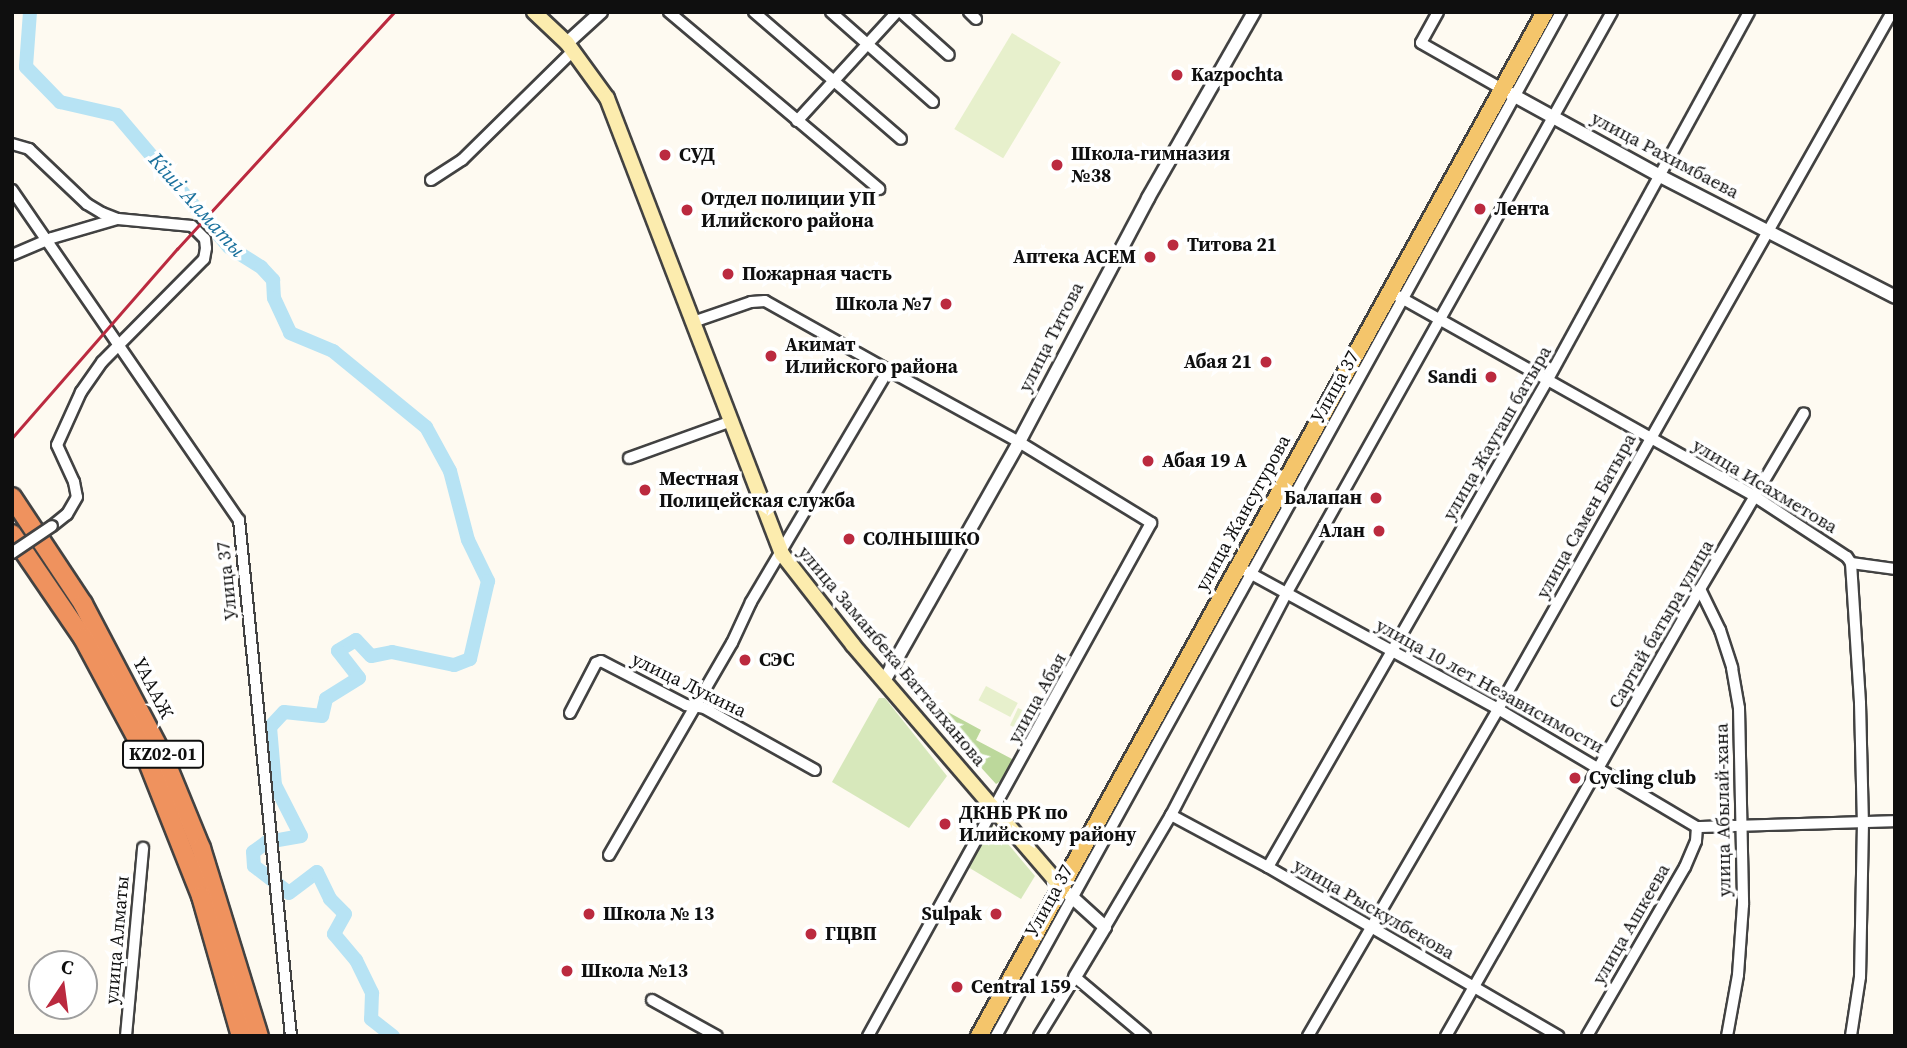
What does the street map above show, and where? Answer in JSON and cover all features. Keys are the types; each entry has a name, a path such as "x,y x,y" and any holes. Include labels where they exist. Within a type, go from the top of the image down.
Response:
{"highway":[{"name":"ҮАААЖ","path":"12,497 83,604 164,758 201,848 259,1036"},
{"name":"ҮАААЖ","path":"12,534 83,638 144,752 201,896 242,1036"}],"main road":[{"name":"улица Заманбека Батталханова","path":"534,12 570,47 607,98 782,554 884,681 1062,888"},
{"name":"улица Жансугурова","path":"979,1036 1545,12"}],"street":[{"path":"431,180 462,160 601,12"},
{"path":"669,12 878,189"},
{"path":"754,12 901,139"},
{"path":"831,12 933,102"},
{"path":"797,121 899,12 949,55"},
{"name":"улица Титова","path":"884,681 1018,442 1099,287 1254,12"},
{"name":"улица Рахимбаева","path":"1438,12 1421,43 1660,176 1895,297"},
{"name":"Улица 37","path":"996,1036 1561,12"},
{"path":"1039,1036 1171,815 1286,594 1612,12"},
{"name":"улица Жаугаш батыра","path":"1268,867 1547,381 1749,12"},
{"name":"улица Самен Батыра","path":"1308,1036 1498,709 1892,12"},
{"path":"12,144 29,149 87,204 118,219 192,226 205,239 206,248 204,259 102,362 81,392 58,445 60,455 74,482 77,497 67,514 12,553"},
{"name":"Улица 37","path":"12,190 239,520 291,1036"},
{"path":"12,255 52,237 118,219"},
{"name":"улица Исахметова","path":"1392,292 1754,496 1826,541 1851,563"},
{"path":"693,322 751,302 765,301 1018,442"},
{"path":"609,855 751,602 782,554 888,370"},
{"name":"Сартай батыра улица","path":"1446,1036 1700,589 1804,413"},
{"path":"629,458 730,422"},
{"name":"улица Абая","path":"868,1036 1152,523 1018,442"},
{"path":"1851,1036 1860,977 1863,822 1860,703 1851,563 1895,569"},
{"name":"улица 10 лет Независимости","path":"1237,566 1498,709 1697,827"},
{"name":"улица Абылай-хана","path":"1700,589 1720,630 1732,668 1738,708 1743,905 1738,975 1727,1036"},
{"name":"улица Лукина","path":"570,713 596,663 601,662 704,708 815,770"},
{"name":"улица Рыскулбекова","path":"1171,815 1268,867 1558,1036"},
{"path":"1697,827 1895,821"},
{"name":"улица Ашкеева","path":"1587,1036 1685,867 1696,841 1697,827"},
{"name":"улица Алматы","path":"127,1036 143,848"},
{"path":"1062,888 1105,927"},
{"path":"1075,977 1145,1036"},
{"path":"652,1000 717,1036"}],"green space":[{"path":"1012,33 1061,62 1003,158 954,129"},
{"path":"986,686 1018,703 1010,717 978,700"},
{"path":"879,698 885,698 947,776 909,828 832,782"},
{"path":"1018,708 1035,716 1027,733 1010,725"},
{"path":"946,711 981,730 976,740 1012,759 1014,764 1004,779 996,784 936,718 939,712"},
{"path":"992,825 1035,876 1021,899 968,867"}],"waterway":[{"name":"Кіші Алматы","path":"30,12 26,67 60,102 117,115 229,247 261,267 273,280 274,298 290,333 333,351 426,427 450,471 468,540 488,581 470,659 454,665 392,652 371,656 356,640 338,651 359,678 326,699 322,716 284,712 270,727 275,785 301,836 267,842 253,852 254,866 289,893 317,872 330,899 345,914 334,934 356,960 372,993 371,1019 393,1036"}],"railway":[{"path":"12,438 177,249 394,12"}],"place":[{"name":"Kazpochta","path":"1177,75"},
{"name":"СУД","path":"665,155"},
{"name":"Школа-гимназия №38","path":"1057,165"},
{"name":"Лента","path":"1480,209"},
{"name":"Отдел полиции УП Илийского района","path":"687,210"},
{"name":"Титова 21","path":"1173,245"},
{"name":"Аптека АСЕМ","path":"1150,257"},
{"name":"Пожарная часть","path":"728,274"},
{"name":"Школа №7","path":"946,304"},
{"name":"Акимат Илийского района","path":"771,356"},
{"name":"Абая 21","path":"1266,362"},
{"name":"Sandi","path":"1491,377"},
{"name":"Абая 19 А","path":"1148,461"},
{"name":"Местная Полицейская служба","path":"645,490"},
{"name":"Балапан","path":"1376,498"},
{"name":"Алан","path":"1379,531"},
{"name":"СОЛНЫШКО","path":"849,539"},
{"name":"СЭС","path":"745,660"},
{"name":"Cycling club","path":"1575,778"},
{"name":"ДКНБ РК по Илийскому району","path":"945,824"},
{"name":"Школа № 13","path":"589,914"},
{"name":"Sulpak","path":"996,914"},
{"name":"ГЦВП","path":"811,934"},
{"name":"Школа №13","path":"567,971"},
{"name":"Central 159","path":"957,987"}]}
